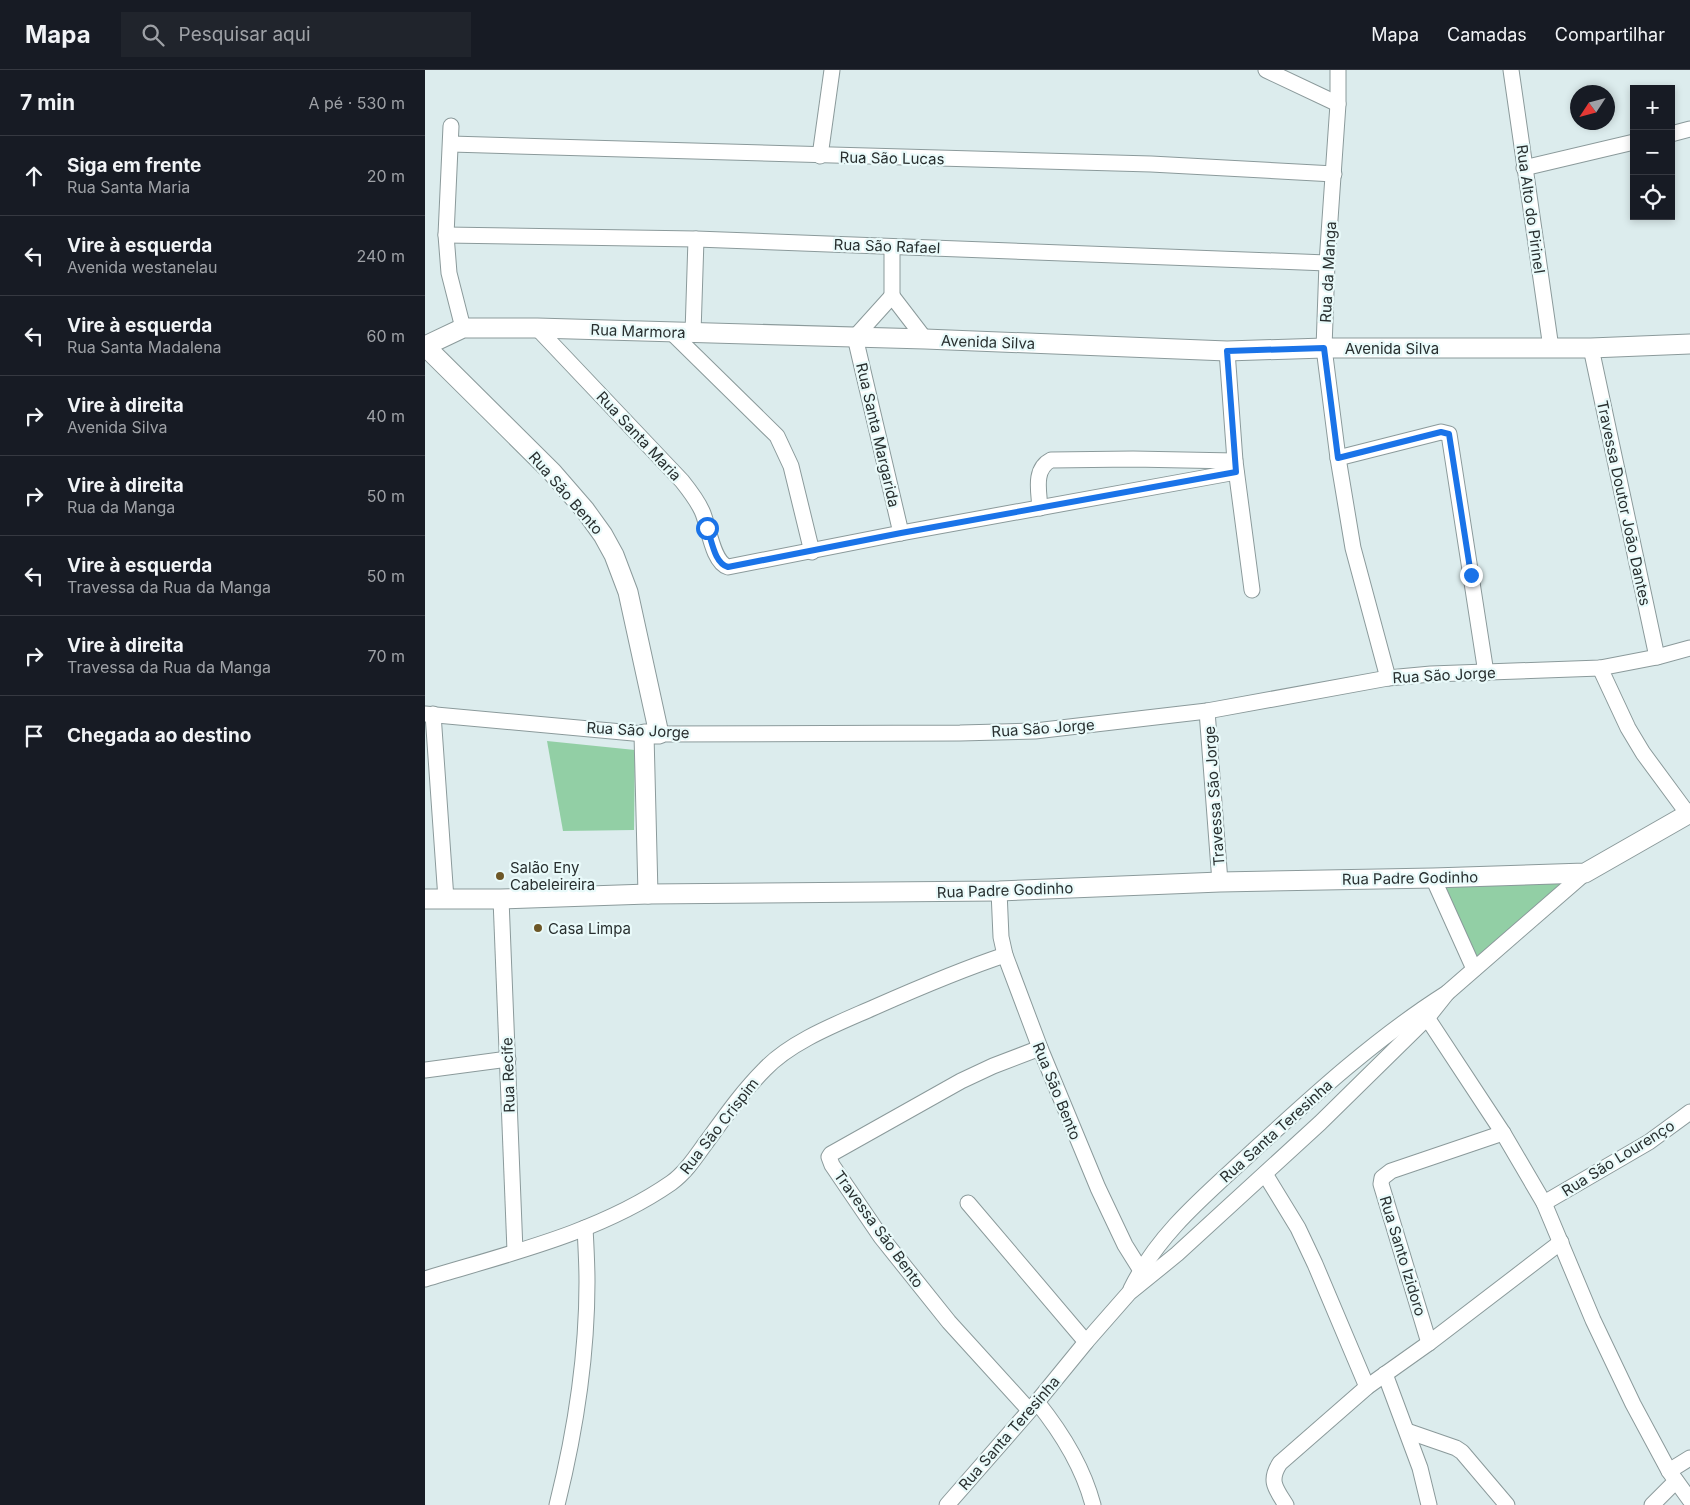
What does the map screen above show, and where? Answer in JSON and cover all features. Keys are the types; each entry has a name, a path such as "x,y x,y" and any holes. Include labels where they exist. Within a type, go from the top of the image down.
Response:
{"street":[{"path":"820,156 832,70"},
{"path":"1266,70 1338,104"},
{"name":"Rua da Manga","path":"1338,70 1338,104 1327,263 1324,348 1338,458 1353,548 1387,678"},
{"name":"Rua Alto do Pirinel","path":"1511,70 1551,348"},
{"path":"451,126 446,235 449,273 463,328"},
{"path":"1675,133 1690,129"},
{"path":"1524,168 1630,143"},
{"name":"Rua São Lucas","path":"451,144 1151,164 1334,174"},
{"name":"Rua São Rafael","path":"446,235 696,239 1327,263"},
{"path":"693,333 696,239"},
{"path":"892,247 892,296 925,339"},
{"path":"855,337 892,296"},
{"name":"Rua Marmora","path":"425,346 463,328 537,328 855,337"},
{"name":"Rua Santa Maria","path":"537,328 688,489 703,512 717,559 724,566 728,567 811,552"},
{"path":"671,332 777,436 791,466 811,552 901,533 1040,508 1236,466"},
{"name":"Avenida Silva","path":"855,337 1227,351 1324,348 1591,348 1690,344"},
{"name":"Rua Santa Margarida","path":"855,337 901,533"},
{"name":"Rua São Bento","path":"425,346 552,472 585,510 603,535 614,555 628,592 652,734"},
{"name":"Travessa Doutor João Dantes","path":"1591,348 1657,658"},
{"path":"1227,351 1236,466 1252,590"},
{"path":"1338,458 1441,432 1449,434 1486,673"},
{"path":"1040,508 1038,475 1045,463 1051,460 1133,459 1236,466"},
{"name":"Rua São Jorge","path":"429,714 652,734 950,733 1035,730 1207,711 1387,678 1431,674 1600,668 1657,658 1690,648"},
{"path":"1585,873 1689,813 1643,753 1628,728 1600,668"},
{"name":"Travessa São Jorge","path":"1207,711 1220,882"},
{"path":"429,714 445,899"},
{"path":"648,894 652,734"},
{"name":"Rua Padre Godinho","path":"425,899 501,899 648,894 999,891 1220,882 1585,873"},
{"name":"Rua Santa Teresinha","path":"947,1505 1144,1275 1265,1174 1320,1123 1425,1013 1585,873"},
{"path":"1433,878 1474,969"},
{"name":"Rua São Bento","path":"999,891 1001,937 1005,955 1039,1048 1098,1188 1125,1245 1144,1275"},
{"name":"Rua Recife","path":"501,899 515,1251"},
{"name":"Rua São Crispim","path":"425,1279 585,1228 636,1203 672,1182 686,1170 746,1088 766,1067 787,1051 820,1031 961,970 1005,955"},
{"path":"1425,1013 1503,1133 1545,1203 1593,1320 1633,1404 1672,1476 1690,1500"},
{"name":"Rua Santa Teresinha","path":"1144,1275 1161,1240 1192,1208 1333,1080 1425,1013"},
{"name":"Travessa São Bento","path":"1033,1406 949,1322 881,1237 831,1165 829,1157 873,1129 961,1081 1039,1048"},
{"path":"425,1070 508,1059"},
{"name":"Rua São Lourenço","path":"1545,1203 1649,1142 1690,1112"},
{"name":"Rua Santo Izidoro","path":"1429,1343 1381,1184 1382,1178 1391,1171 1503,1133"},
{"path":"1265,1174 1298,1228 1367,1387"},
{"path":"969,1203 1086,1342"},
{"path":"557,1505 566,1470 581,1372 587,1282 585,1228"},
{"path":"1286,1505 1275,1487 1273,1479 1275,1471 1280,1464 1367,1387 1429,1343 1561,1242"},
{"path":"1385,1374 1420,1468 1429,1505"},
{"path":"1033,1406 1053,1421 1067,1444 1089,1488 1093,1505"},
{"path":"1407,1431 1456,1448 1462,1452 1507,1505"},
{"path":"1652,1505 1672,1476 1690,1458"}],"green space":[{"path":"547,741 635,750 634,830 563,831"},
{"path":"1571,879 1477,961 1440,882"}],"place":[{"name":"Salão Eny Cabeleireira","path":"500,876"},
{"name":"Casa Limpa","path":"538,928"}],"route":[{"path":"707,528 717,559 724,566 728,567 901,533 1236,472 1227,351 1324,348 1338,458 1441,432 1449,434 1471,575"}]}
